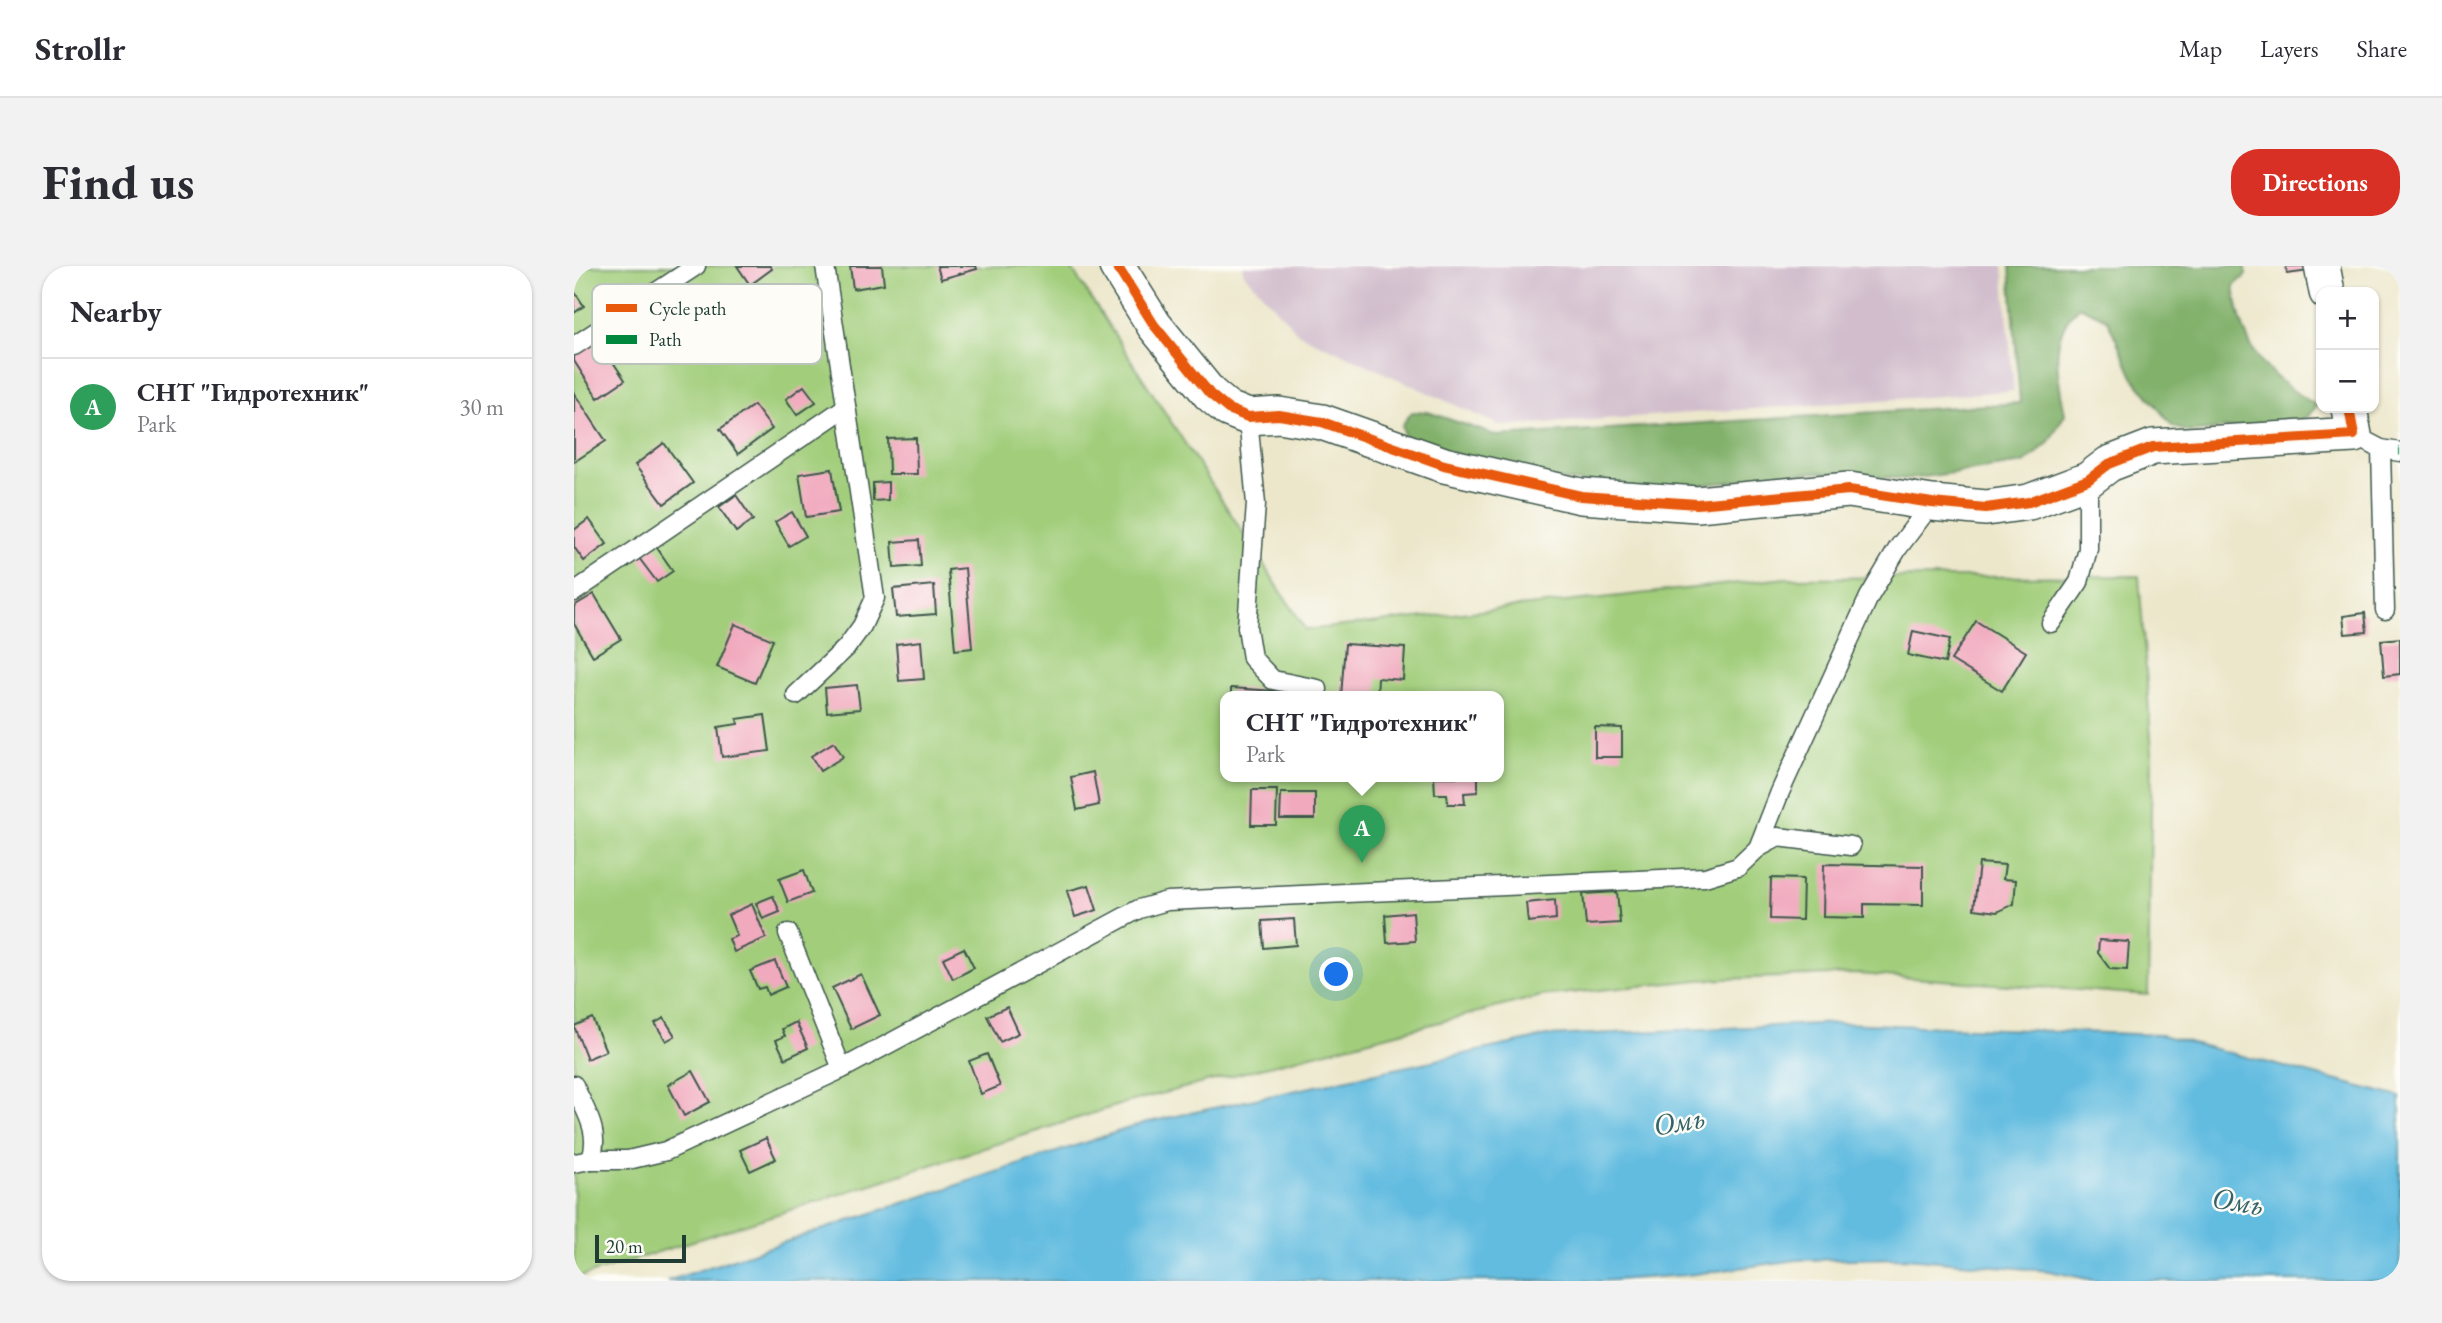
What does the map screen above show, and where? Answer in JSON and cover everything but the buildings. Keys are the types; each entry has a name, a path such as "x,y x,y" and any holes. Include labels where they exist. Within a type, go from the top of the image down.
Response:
{"street":[{"path":"1117,266 1154,325 1210,394 1228,409 1248,417 1279,415 1322,422 1444,465 1581,496 1697,505 1849,490 1986,508 2029,502 2088,480 2109,464 2153,447 2362,431"},
{"path":"2322,266 2326,287"}],"lane":[{"path":"668,284 696,266"},
{"path":"796,695 846,648 862,626 875,598 825,266"},
{"path":"574,345 592,333"},
{"path":"574,592 846,407"},
{"path":"1248,417 1256,504 1247,627 1252,658 1273,680 1318,689"},
{"path":"2362,431 2400,452"},
{"path":"2362,431 2385,610"},
{"path":"2051,623 2079,582 2088,549 2088,480"},
{"path":"1758,848 1780,792 1869,597 1898,548 1932,503"},
{"path":"582,1161 628,1160 666,1151 842,1069 1139,909 1167,901 1705,877 1738,867 1758,848 1778,837 1851,846"},
{"path":"788,933 842,1069"},
{"path":"574,1084 595,1134 595,1146 582,1161"}],"shaded area":[{"path":"1243,266 2003,266 2014,391 1501,426 1299,334 1243,272"}],"green space":[{"path":"574,266 1070,266 1306,630 1786,578 2139,576 2152,752 2148,995 1857,974 1699,980 1541,996 1125,1103 574,1279"},
{"path":"2010,266 2246,266 2246,275 2234,286 2243,327 2250,343 2270,371 2316,407 2306,418 2291,422 2189,432 2173,427 2133,377 2107,319 2079,306 2062,330 2057,357 2065,414 2048,443 2024,463 1909,479 1814,472 1658,490 1538,478 1405,440 1402,425 1412,412 1428,412 1498,436 2020,403"}],"water":[{"name":"Омь","path":"1840,1023 2161,1035 2400,1097 2400,1281 2097,1281 2049,1271 1906,1258 1797,1260 1688,1275 1600,1281 667,1281 1144,1123 1547,1036"}],"cycle path":[{"path":"1117,266 1154,325 1210,394 1228,409 1248,417 1279,415 1322,422 1444,465 1581,496 1697,504 1849,490 1986,508 2029,502 2088,480 2109,464 2153,447 2354,435 2350,413"}],"place":[{"name":"СНТ \"Гидротехник\"","path":"1362,863"}]}
